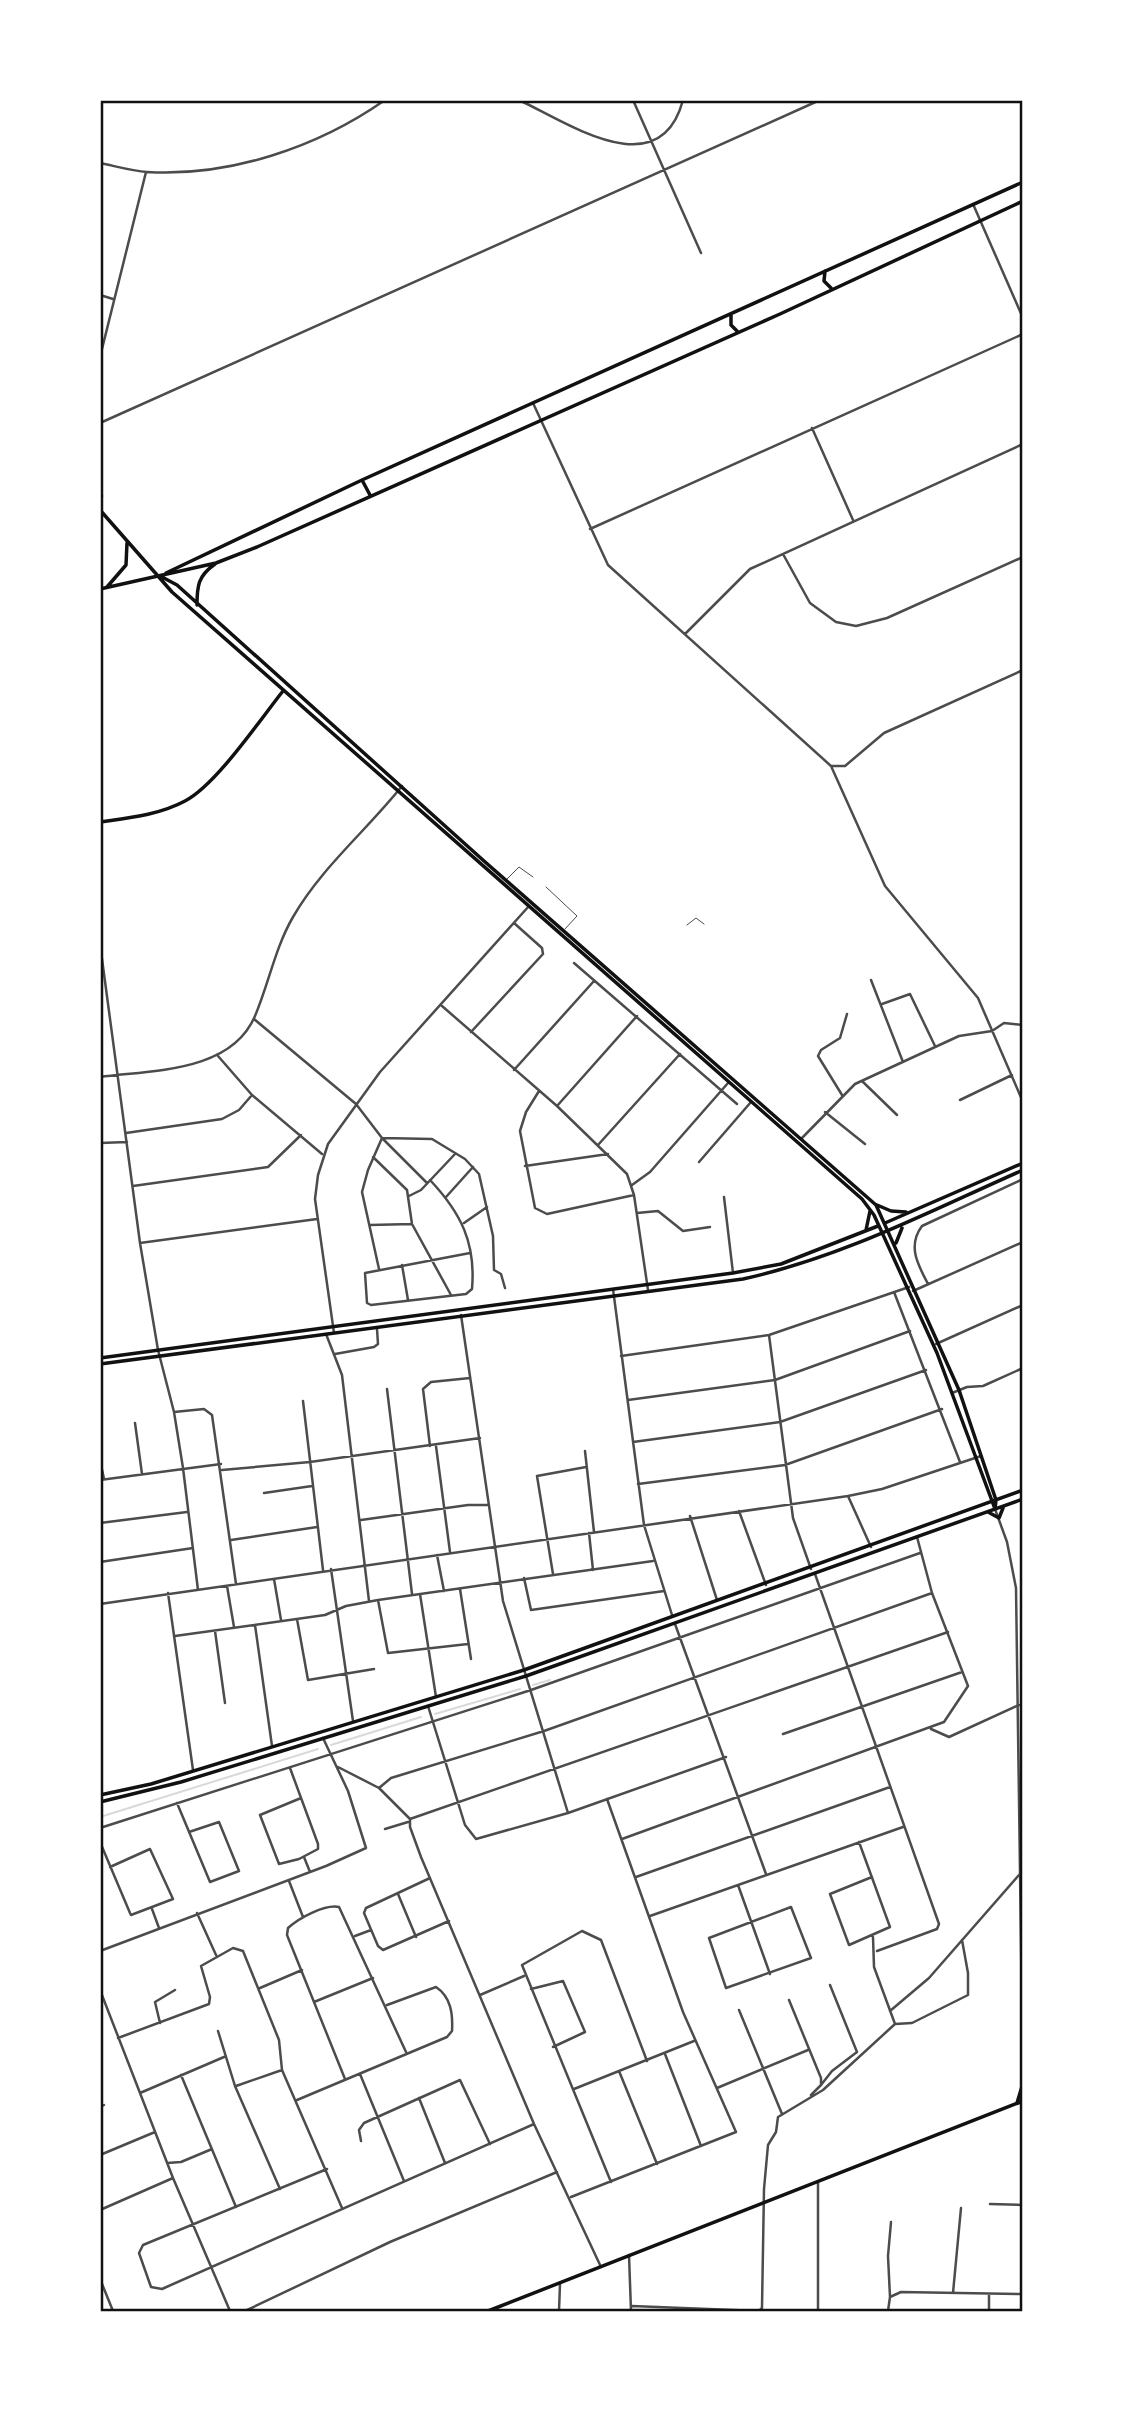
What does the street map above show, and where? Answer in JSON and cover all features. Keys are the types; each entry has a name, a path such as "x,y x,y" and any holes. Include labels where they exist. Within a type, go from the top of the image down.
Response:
{"main road":[{"path":"160,576 362,480 1023,182"},
{"path":"102,589 216,563 738,332 1023,201"},
{"path":"825,271 824,281 831,288"},
{"path":"817,274 824,281 824,292"},
{"path":"732,314 731,325 738,332"},
{"path":"724,318 731,325 730,335"},
{"path":"362,480 370,495"},
{"path":"100,510 173,592 398,792 799,1140 868,1206 939,1343 959,1390 996,1500 995,1509"},
{"path":"102,589 126,565 127,541"},
{"path":"197,606 198,583 204,572 216,563"},
{"path":"160,576 177,585 197,606 506,880 530,905"},
{"path":"100,822 169,808 186,801 209,780 287,686"},
{"path":"562,933 728,1083 873,1201 891,1211 911,1211"},
{"path":"100,1364 614,1295 781,1264 861,1234 1023,1163"},
{"path":"100,1358 613,1289 743,1279 871,1240 1023,1170"},
{"path":"873,1201 896,1247 990,1502 995,1509"},
{"path":"861,1234 870,1222 868,1206"},
{"path":"896,1247 897,1236 906,1224"},
{"path":"871,1240 881,1241 889,1248"},
{"path":"991,1485 1004,1497"},
{"path":"983,1505 986,1490"},
{"path":"100,1795 525,1673 1023,1490"},
{"path":"100,1802 181,1782 675,1624 1023,1499"},
{"path":"987,1512 999,1518 1004,1506"},
{"path":"1017,2103 1023,2084"},
{"path":"491,2311 1023,2101"}],"street":[{"path":"100,163 146,172 212,170 284,153 364,114 385,100"},
{"path":"519,100 617,145 650,140 675,123 684,100"},
{"path":"632,100 701,253"},
{"path":"100,423 665,172 820,100"},
{"path":"100,357 146,172"},
{"path":"973,204 1023,318"},
{"path":"100,295 114,299"},
{"path":"590,529 1023,334"},
{"path":"533,404 608,565 831,766 885,886 978,998 1023,1102"},
{"path":"812,428 853,520"},
{"path":"685,634 742,576 853,520 1023,444"},
{"path":"783,554 810,603 836,622 856,625 887,618 1023,557"},
{"path":"831,766 845,766 884,733 1023,670"},
{"path":"100,1077 187,1065 218,1056 233,1045 254,1019 280,942 293,916 310,891 402,786"},
{"path":"334,1333 316,1187 324,1155 356,1104 397,1053 530,905"},
{"path":"471,1032 543,954 542,948 514,923"},
{"path":"100,944 140,1243 159,1356 174,1412 198,1590"},
{"path":"574,963 737,1104"},
{"path":"514,1070 594,980"},
{"path":"871,980 904,1062"},
{"path":"882,1004 910,994 935,1047"},
{"path":"442,1006 557,1107 626,1174 634,1195 648,1287"},
{"path":"842,1095 818,1056 821,1049 840,1038 847,1014"},
{"path":"557,1107 637,1016"},
{"path":"254,1019 356,1104 382,1138 446,1197 464,1223 470,1253 472,1289 467,1294 368,1304 363,1276 402,1264 470,1253"},
{"path":"799,1140 842,1095 862,1081 962,1035 992,1031 1004,1023 1023,1025"},
{"path":"598,1145 680,1053"},
{"path":"218,1056 252,1095 324,1155"},
{"path":"960,1100 1012,1075"},
{"path":"862,1081 897,1115"},
{"path":"632,1185 650,1172 728,1083"},
{"path":"539,1091 522,1122 525,1166 532,1201 539,1212 548,1214 634,1195"},
{"path":"126,1133 222,1119 239,1110 252,1095"},
{"path":"699,1162 751,1102"},
{"path":"825,1112 865,1144"},
{"path":"132,1186 268,1167 301,1135"},
{"path":"382,1138 426,1138 456,1153 473,1167 481,1177 494,1270 501,1274 505,1288"},
{"path":"379,1269 362,1192 382,1138"},
{"path":"100,1143 127,1142"},
{"path":"409,1196 429,1182 456,1153"},
{"path":"525,1166 608,1154"},
{"path":"373,1157 404,1185 409,1196 412,1224 451,1295"},
{"path":"446,1197 473,1167"},
{"path":"928,1284 914,1250 916,1234 922,1226 1023,1179"},
{"path":"724,1198 733,1273"},
{"path":"464,1223 487,1207"},
{"path":"637,1213 658,1210 683,1231 710,1227"},
{"path":"140,1243 318,1219"},
{"path":"370,1226 384,1223 412,1224"},
{"path":"621,1356 769,1335 928,1284 1023,1242"},
{"path":"402,1264 408,1300"},
{"path":"613,1289 644,1525 653,1561 673,1618"},
{"path":"894,1293 942,1409 960,1463"},
{"path":"933,1345 1023,1305"},
{"path":"460,1309 499,1582 568,1813"},
{"path":"335,1354 374,1347 378,1344 377,1328"},
{"path":"628,1400 775,1380 910,1331"},
{"path":"326,1334 342,1375 369,1601"},
{"path":"769,1335 791,1503 811,1569"},
{"path":"952,1393 986,1385 1023,1368"},
{"path":"633,1443 780,1422 926,1370"},
{"path":"430,1446 423,1389 431,1382 470,1378"},
{"path":"387,1389 412,1595"},
{"path":"303,1401 323,1570"},
{"path":"174,1412 204,1409 211,1413 222,1470 236,1584"},
{"path":"638,1484 785,1465 942,1409"},
{"path":"135,1423 142,1475"},
{"path":"222,1470 352,1457 480,1438"},
{"path":"436,1446 450,1552"},
{"path":"585,1451 593,1570"},
{"path":"100,1604 644,1525 690,1516 848,1496 882,1489 981,1456"},
{"path":"100,1460 102,1480 221,1464"},
{"path":"553,1574 537,1476 586,1467"},
{"path":"264,1493 312,1486"},
{"path":"848,1496 871,1547"},
{"path":"361,1520 444,1508 489,1505"},
{"path":"995,1509 1016,1588 1021,1712 1023,2084"},
{"path":"100,1523 188,1511"},
{"path":"739,1511 766,1585"},
{"path":"690,1516 718,1602"},
{"path":"230,1540 317,1527"},
{"path":"622,1839 944,1723 966,1689 932,1593 917,1537"},
{"path":"100,1562 193,1548"},
{"path":"100,1828 531,1690 920,1553"},
{"path":"437,1555 444,1591"},
{"path":"175,1636 336,1612 346,1605 369,1601 524,1577 653,1561"},
{"path":"331,1569 353,1721"},
{"path":"815,1574 939,1926 876,1952"},
{"path":"524,1577 531,1610 664,1591"},
{"path":"274,1578 281,1621"},
{"path":"227,1586 234,1628"},
{"path":"460,1589 471,1659"},
{"path":"168,1593 193,1770"},
{"path":"379,1788 391,1778 544,1731 932,1593"},
{"path":"420,1594 436,1697"},
{"path":"377,1600 388,1653 468,1644"},
{"path":"296,1619 306,1679 312,1681 374,1669"},
{"path":"255,1624 272,1746"},
{"path":"675,1624 678,1639 726,1757 766,1875"},
{"path":"215,1631 225,1703"},
{"path":"385,1829 948,1632"},
{"path":"783,1734 962,1672"},
{"path":"428,1705 457,1802 468,1832 476,1839 568,1813 726,1757"},
{"path":"931,1728 949,1737 1019,1705"},
{"path":"100,1951 288,1881 366,1848 338,1767 328,1754 323,1738"},
{"path":"338,1767 379,1788 410,1820 430,1878 534,2124 601,2267"},
{"path":"290,1768 301,1798 318,1849 304,1857 279,1864 259,1816 301,1798"},
{"path":"636,1877 890,1787"},
{"path":"570,2197 733,2135 736,2129 695,2040 607,1799"},
{"path":"176,1802 210,1882 239,1871 219,1822 189,1832"},
{"path":"650,1916 903,1827"},
{"path":"100,1842 110,1867 131,1915 173,1899 152,1850 110,1867"},
{"path":"859,1842 872,1877 890,1927 852,1945 846,1943 830,1894 872,1877"},
{"path":"304,1857 310,1872"},
{"path":"890,2011 920,1987 1022,1870"},
{"path":"430,1878 366,1908 364,1913 371,1930 382,1950 449,1921"},
{"path":"288,1881 303,1917"},
{"path":"738,1885 770,1974"},
{"path":"398,1893 416,1937"},
{"path":"345,2079 287,1931 303,1917 337,1906 407,2052"},
{"path":"791,1907 812,1956 809,1960 770,1974 726,1988 708,1940 791,1907"},
{"path":"152,1909 159,1928"},
{"path":"197,1913 216,1955"},
{"path":"353,1937 371,1930"},
{"path":"611,2182 574,2089 553,2048 522,1965 582,1930 601,1940 647,2061"},
{"path":"873,1937 876,1952 874,1967 895,2024"},
{"path":"632,2306 759,2311 763,2303 768,2145 782,2113 845,2073 895,2024 912,2023 968,1995 962,1940"},
{"path":"118,2038 209,2004 210,1997 201,1966 216,1955 233,1948 243,1951 260,1987 279,2040 282,2070 342,2208"},
{"path":"260,1987 302,1970"},
{"path":"480,1995 524,1976"},
{"path":"314,2002 373,1978"},
{"path":"531,1989 563,1981 577,2009 585,2032 553,2048"},
{"path":"806,2100 832,2071 857,2052 830,1985"},
{"path":"297,2100 450,2034 450,2007 446,1996 436,1987 386,2006"},
{"path":"100,1990 173,2178 230,2311"},
{"path":"160,2023 155,2001 175,1990"},
{"path":"789,2000 821,2085"},
{"path":"739,2010 782,2113"},
{"path":"219,2031 224,2057 235,2086 280,2189"},
{"path":"574,2089 695,2040"},
{"path":"718,2088 808,2050"},
{"path":"665,2054 701,2147"},
{"path":"140,2093 224,2057"},
{"path":"235,2086 282,2070"},
{"path":"619,2071 657,2164"},
{"path":"359,2073 404,2181"},
{"path":"181,2075 236,2207"},
{"path":"361,2141 360,2126 460,2080 490,2144"},
{"path":"419,2098 446,2163"},
{"path":"327,2169 140,2248 151,2287 162,2288 534,2124"},
{"path":"100,2155 156,2132"},
{"path":"167,2163 181,2162 212,2149"},
{"path":"245,2311 390,2242 557,2172"},
{"path":"100,2210 173,2178"},
{"path":"818,2182 818,2311"},
{"path":"990,2204 1023,2205"},
{"path":"953,2293 961,2208"},
{"path":"888,2311 891,2222"},
{"path":"629,2255 631,2311"},
{"path":"100,2279 113,2311"},
{"path":"559,2284 559,2311"},
{"path":"890,2297 901,2292 1023,2294"},
{"path":"989,2294 989,2311"}],"lane":[{"path":"506,880 519,867 533,877"},
{"path":"547,887 577,916 562,933"},
{"path":"687,925 696,918 704,924"}],"waterway":[{"path":"533,1685 550,1680"},
{"path":"435,1714 520,1689"},
{"path":"331,1745 421,1717"},
{"path":"100,1817 318,1749"}]}
